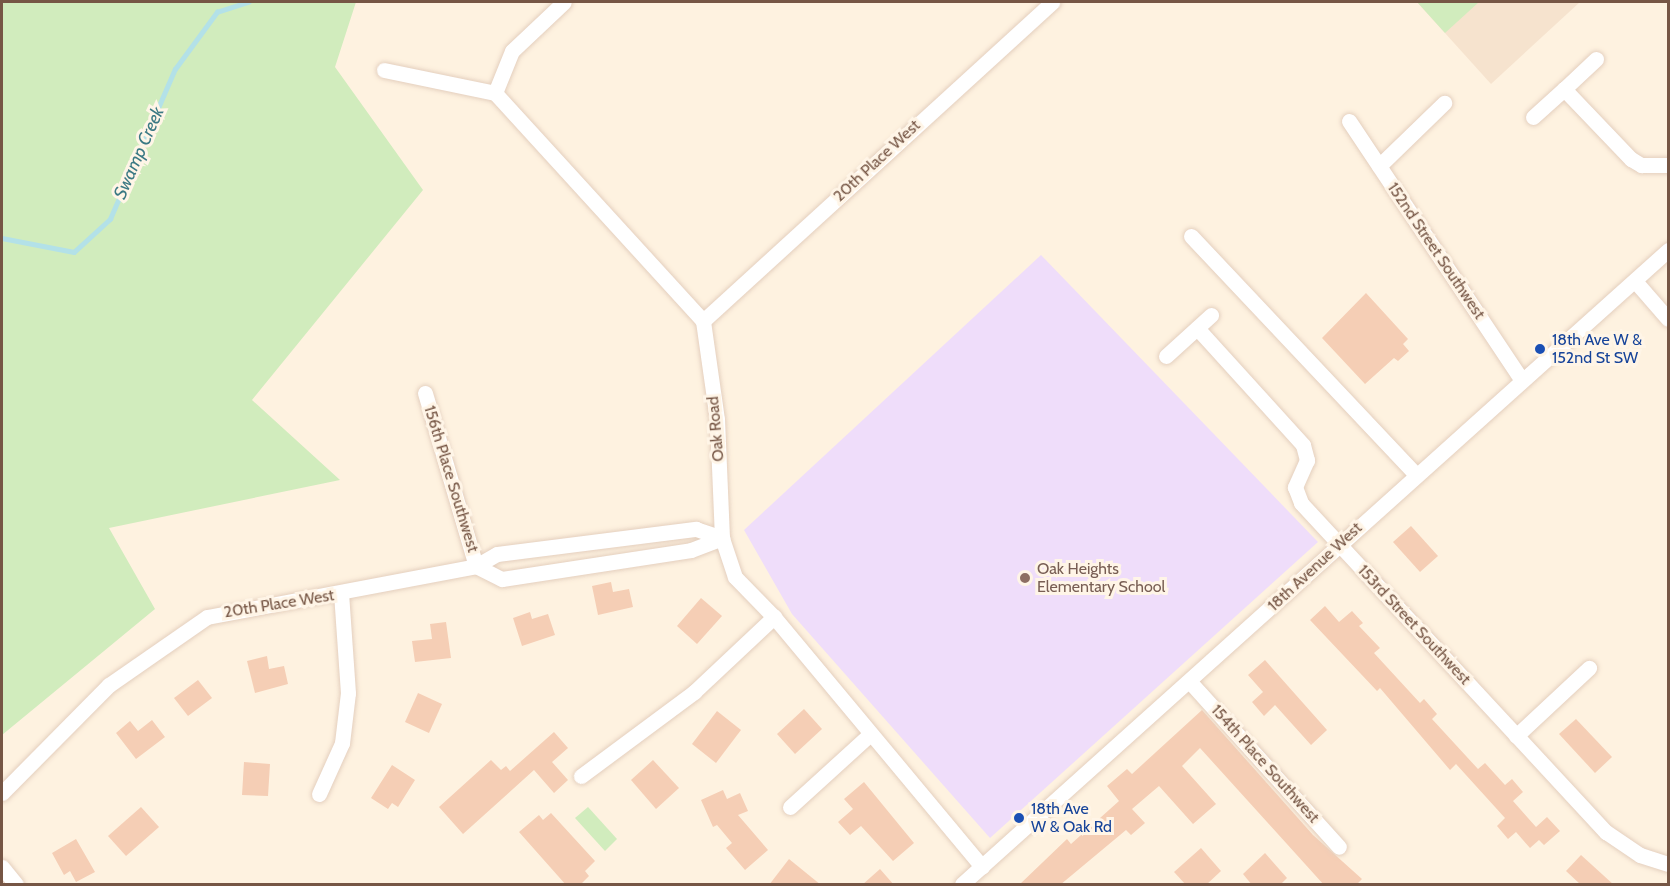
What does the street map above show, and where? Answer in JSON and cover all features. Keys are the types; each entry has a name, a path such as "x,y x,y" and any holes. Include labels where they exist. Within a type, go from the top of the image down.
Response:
{"street":[{"path":"495,93 512,51 564,2"},
{"name":"20th Place West","path":"703,321 1052,2"},
{"path":"1533,117 1596,59"},
{"path":"384,70 495,93 703,321"},
{"path":"1564,88 1631,159 1641,165 1668,165"},
{"path":"1379,166 1444,103"},
{"name":"152nd Street Southwest","path":"1349,121 1522,380"},
{"path":"1191,236 1416,475"},
{"name":"18th Avenue West","path":"962,885 1668,250"},
{"path":"1635,281 1668,319"},
{"path":"1166,356 1211,315"},
{"name":"Oak Road","path":"703,321 717,419 722,538 735,577 774,617 869,735 982,867"},
{"name":"153rd Street Southwest","path":"1197,328 1304,445 1307,460 1298,479 1296,495 1606,832 1640,855 1668,864"},
{"name":"156th Place Southwest","path":"425,393 476,566"},
{"name":"20th Place West","path":"2,793 109,685 207,617 264,603 341,594 476,566 497,554 696,529 722,538"},
{"path":"476,566 502,579 691,549 722,538"},
{"path":"319,794 342,743 348,693 341,594"},
{"path":"581,776 694,692 774,617"},
{"path":"1516,736 1589,668"},
{"name":"154th Place Southwest","path":"1190,682 1339,847"},
{"path":"790,807 869,735"},
{"path":"2,867 16,885"}],"shaded area":[{"path":"1417,2 1580,2 1491,84"},
{"name":"Oak Heights Elementary School","path":"1041,255 1318,542 990,838 792,614 744,530"}],"green space":[{"path":"2,2 356,2 335,67 423,190 252,400 340,480 109,528 155,609 2,735"},
{"path":"1417,2 1479,2 1445,33"},
{"path":"588,807 617,839 605,851 575,818"}],"building":[{"path":"1366,293 1408,339 1403,344 1409,351 1398,361 1394,358 1365,384 1322,338"},
{"path":"1411,526 1438,556 1420,572 1393,542"},
{"path":"611,582 613,592 629,589 633,607 598,615 592,586"},
{"path":"701,598 722,616 697,644 677,626"},
{"path":"1325,606 1339,622 1352,611 1363,623 1359,626 1380,648 1374,653 1420,703 1424,699 1437,714 1432,719 1478,769 1485,763 1505,785 1512,779 1523,792 1513,801 1536,827 1547,817 1560,831 1544,845 1539,840 1530,848 1516,832 1508,839 1497,826 1505,818 1456,764 1450,770 1380,688 1377,691 1310,620"},
{"path":"530,612 532,619 548,614 555,635 522,646 513,618"},
{"path":"446,622 451,658 415,662 412,641 432,639 430,624"},
{"path":"267,656 269,669 284,666 288,684 255,693 247,661"},
{"path":"1265,660 1327,730 1311,745 1275,705 1264,716 1252,702 1263,692 1248,675"},
{"path":"198,680 212,698 188,716 174,698"},
{"path":"418,693 442,704 429,733 405,722"},
{"path":"804,709 822,729 795,754 777,734"},
{"path":"1202,710 1313,835 1362,879 1356,885 1324,885 1200,748 1182,766 1216,804 1193,824 1159,786 1132,809 1145,823 1131,835 1126,830 1060,885 1019,885 1067,839 1071,844 1119,801 1107,786 1127,769 1132,774"},
{"path":"717,711 741,730 716,763 692,744"},
{"path":"1576,719 1612,757 1595,773 1559,734"},
{"path":"152,720 165,737 136,759 116,733 130,721 138,731"},
{"path":"554,732 568,748 552,762 568,780 554,793 534,770 463,834 439,807 491,760 501,770 506,766 510,771"},
{"path":"653,760 679,788 656,809 631,780"},
{"path":"244,762 270,764 268,796 242,795"},
{"path":"392,765 415,780 398,807 392,803 388,809 371,798"},
{"path":"864,782 914,843 893,861 861,826 850,835 838,822 853,809 844,799"},
{"path":"723,790 727,799 740,793 748,811 738,815 768,850 745,870 726,848 732,843 717,825 713,827 701,800"},
{"path":"141,807 159,827 126,856 108,836"},
{"path":"551,813 595,861 585,871 589,876 580,885 566,885 519,832 539,815 543,820"},
{"path":"76,839 95,872 76,882 70,871 64,875 52,853"},
{"path":"1201,848 1221,871 1206,885 1186,885 1174,872"},
{"path":"1265,853 1287,878 1280,885 1252,885 1243,874"},
{"path":"1581,855 1614,885 1581,885 1566,871"},
{"path":"789,859 821,885 769,885"},
{"path":"880,869 894,885 862,885"}],"waterway":[{"name":"Swamp Creek","path":"2,238 74,252 110,219 175,69 217,12 248,2"}],"place":[{"name":"18th Ave W & 152nd St SW","path":"1540,349"},
{"name":"Oak Heights Elementary School","path":"1025,578"},
{"name":"18th Ave W & Oak Rd","path":"1019,818"}]}
